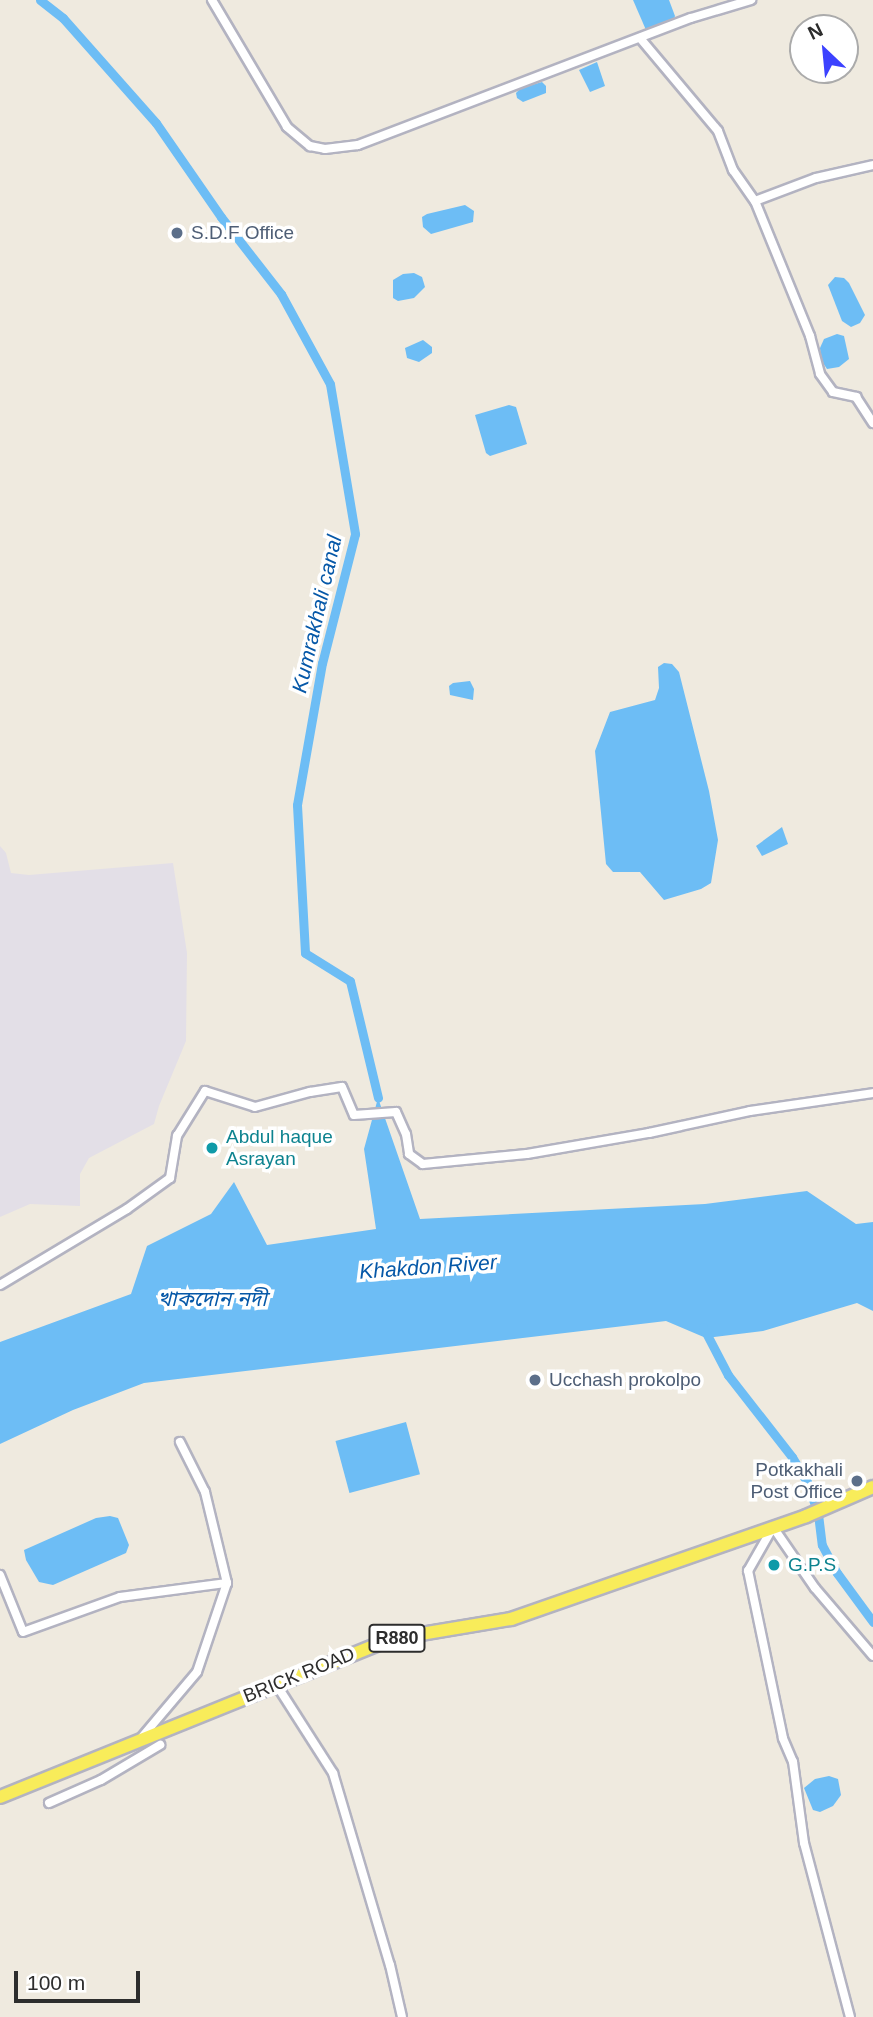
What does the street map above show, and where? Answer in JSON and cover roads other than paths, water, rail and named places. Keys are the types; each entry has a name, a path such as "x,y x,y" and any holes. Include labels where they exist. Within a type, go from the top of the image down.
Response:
{"main road":[{"name":"BRICK ROAD","path":"0,1797 142,1737 391,1639 511,1619 806,1516 873,1488"}],"street":[{"path":"212,0 287,127 310,146 325,149 358,145 691,18 751,0"},
{"path":"640,38 718,131 733,170 755,201 810,336 820,374 833,392 856,397 873,423"},
{"path":"755,201 816,178 873,165"},
{"path":"0,1285 127,1209 170,1178 177,1136 205,1091 255,1107 342,1087 354,1115 396,1112 409,1154 423,1164 527,1154 649,1133 750,1111 873,1093"},
{"path":"142,1737 197,1672 227,1583 205,1492 180,1442"},
{"path":"850,2017 804,1843 793,1762 783,1738 748,1571 773,1527 815,1588 873,1656"},
{"path":"0,1575 23,1632 120,1597 227,1583"},
{"path":"276,1684 334,1773 390,1965 402,2017"},
{"path":"129,1743 137,1759"},
{"path":"49,1803 101,1780 160,1745"}],"water":[{"path":"633,0 669,0 675,16 672,24 646,30"},
{"path":"597,62 605,86 590,92 579,70"},
{"path":"542,82 546,86 546,93 523,102 517,98 516,93 521,88"},
{"path":"465,205 474,211 473,222 431,234 423,227 422,217 427,214"},
{"path":"414,273 422,277 425,287 414,298 398,301 393,298 393,280 403,274"},
{"path":"835,277 844,278 849,283 865,315 860,323 851,327 842,321 828,285"},
{"path":"837,334 844,336 849,359 839,367 827,369 821,360 820,348 824,339"},
{"path":"423,340 432,347 432,353 419,362 407,358 405,348"},
{"path":"509,405 516,407 527,444 490,456 486,453 475,415"},
{"path":"664,663 672,664 679,672 709,791 718,840 711,883 701,889 664,900 640,872 613,872 606,864 595,751 610,712 655,700 659,688 658,667"},
{"path":"470,681 474,689 473,700 450,695 449,686 453,683"},
{"path":"782,827 788,844 762,856 756,846"},
{"name":"খাকদোন নদী","path":"378,1098 420,1219 705,1204 807,1191 856,1224 873,1222 873,1311 857,1303 763,1331 706,1338 666,1321 144,1383 73,1410 0,1444 0,1342 131,1294 147,1246 211,1214 234,1182 267,1245 376,1229 364,1149"},
{"path":"406,1422 420,1474 349,1493 335,1441"},
{"path":"96,1518 118,1518 129,1545 126,1553 53,1585 39,1582 26,1560 24,1550"},
{"path":"829,1776 838,1779 841,1795 833,1806 820,1812 813,1810 804,1788 815,1779"}],"waterway":[{"name":"Kumrakhali canal","path":"40,0 63,18 156,123 221,217 281,294 330,384 355,534 322,663 297,805 305,953 350,981 378,1098"},
{"path":"703,1327 728,1375 792,1457 807,1482 818,1514 822,1545 837,1573 873,1622"}],"place":[{"name":"S.D.F Office","path":"177,233"},
{"name":"Abdul haque Asrayan","path":"212,1148"},
{"name":"Ucchash prokolpo","path":"535,1380"},
{"name":"Potkakhali Post Office","path":"857,1481"},
{"name":"G.P.S","path":"774,1565"}],"water label":[{"name":"Khakdon River","path":"428,1267"}]}
